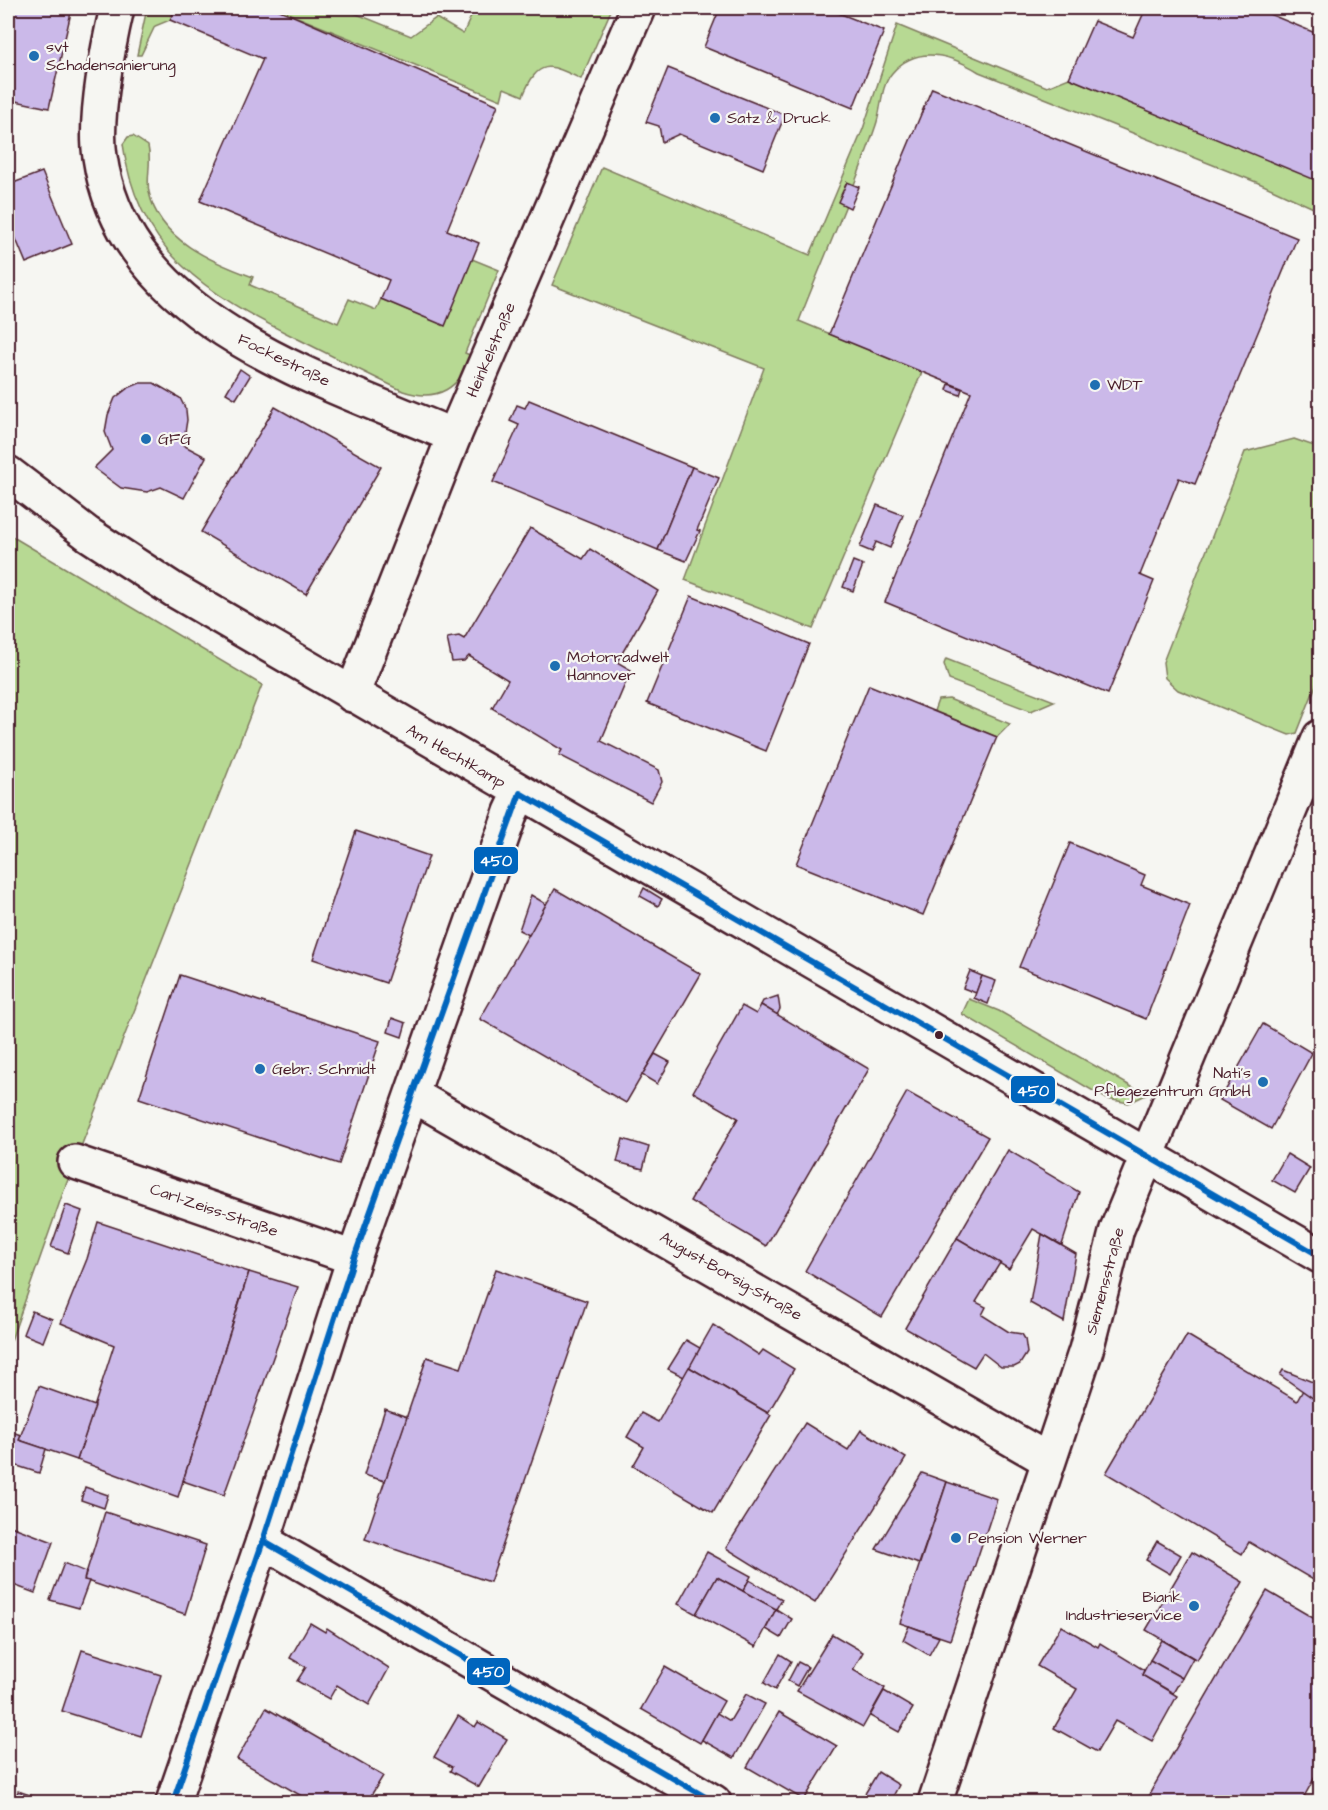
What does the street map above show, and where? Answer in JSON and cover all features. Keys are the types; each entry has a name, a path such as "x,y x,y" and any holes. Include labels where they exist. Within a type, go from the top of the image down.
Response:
{"street":[{"name":"Fockestraße","path":"117,8 104,78 99,155 107,189 119,222 139,255 165,283 196,309 264,353 454,436"},
{"name":"Heinkelstraße","path":"352,695 454,436 638,8"},
{"name":"Am Hechtkamp","path":"8,473 58,513 125,559 352,695 1150,1155 1320,1256"},
{"name":"Siemensstraße","path":"935,1803 1086,1350 1118,1229 1320,737"},
{"path":"173,1803 263,1541 354,1258 511,812 520,793"},
{"name":"August-Borsig-Straße","path":"413,1095 1048,1460"},
{"name":"Carl-Zeiss-Straße","path":"75,1162 354,1258"},
{"path":"263,1541 714,1803"}],"green space":[{"path":"147,8 176,8 170,20 155,26 141,55 137,55"},
{"path":"275,8 342,8 411,36 436,18 463,34 475,8 612,8 581,79 561,70 546,68 534,75 523,96 504,88 501,100"},
{"path":"897,25 1047,87 1069,78 1320,181 1320,211 1261,184 946,57 923,55 902,64 892,73 885,85 878,118 867,150 799,321 922,372 813,629 685,580 764,368 552,285 602,167 810,255 863,129"},
{"path":"133,136 148,146 149,192 155,209 175,236 205,256 253,277 250,285 338,323 349,299 376,310 381,299 444,325 472,259 499,270 465,353 475,357 468,368 446,390 427,395 403,391 264,321 206,286 182,265 161,241 144,214 131,182 123,144 128,137"},
{"path":"1294,439 1320,448 1320,675 1297,733 1289,735 1178,690 1165,678 1163,662 1245,452"},
{"path":"8,534 262,685 64,1190 8,1349"},
{"path":"946,659 1054,701 1031,711 949,680 944,664"},
{"path":"949,699 1010,724 997,737 934,711 938,700"},
{"path":"969,999 999,1011 1146,1095 1129,1103 1107,1099 962,1014"}],"building":[{"name":"svt Schadensanierung","path":"8,8 72,8 49,108 11,100 8,103"},
{"path":"176,8 275,8 498,105 447,230 479,243 445,326 381,299 389,280 200,201 263,59 170,20"},
{"path":"720,8 826,8 884,31 853,108 704,47"},
{"path":"1146,8 1255,8 1320,35 1320,182 1069,78 1094,21 1133,37"},
{"name":"Satz & Druck","path":"668,68 785,115 763,169 679,134 662,142 659,126 646,122"},
{"name":"WDT","path":"932,88 1297,238 1195,484 1179,478 1140,575 1154,581 1108,694 885,602 971,392 829,334"},
{"path":"42,172 72,244 26,263 8,220 8,185"},
{"path":"847,182 859,187 850,208 838,202"},
{"path":"240,369 250,376 236,399 226,393"},
{"name":"GFG","path":"140,383 154,383 180,398 186,410 187,420 183,445 206,457 184,498 161,487 147,492 121,488 94,468 112,450 105,432 108,415 115,398 128,388"},
{"path":"949,384 962,389 960,395 947,390"},
{"path":"529,400 692,467 658,550 493,482 519,425 510,421 517,405 525,408"},
{"path":"275,407 381,467 306,594 201,532"},
{"path":"692,467 719,478 697,530 700,531 686,561 658,550"},
{"path":"877,505 903,515 890,548 876,542 872,552 860,547"},
{"name":"Motorradwelt Hannover","path":"530,528 583,559 590,549 658,591 617,662 631,670 601,741 659,770 662,782 651,802 559,755 562,750 492,708 508,680 469,656 464,661 452,662 447,638 459,636 464,639"},
{"path":"853,561 863,565 853,591 843,587"},
{"path":"691,596 809,644 766,751 647,703"},
{"path":"869,685 997,737 923,915 796,864"},
{"path":"356,831 429,856 386,983 313,959"},
{"path":"1070,843 1145,875 1141,885 1190,905 1146,1019 1019,967"},
{"path":"644,888 662,899 658,906 640,896"},
{"path":"555,889 701,974 626,1103 480,1019"},
{"path":"531,895 546,904 529,935 519,930"},
{"path":"970,971 982,976 976,993 963,988"},
{"name":"Gebr. Schmidt","path":"180,975 380,1041 339,1164 139,1098"},
{"path":"982,976 996,981 988,1004 974,998"},
{"path":"778,996 780,1009 777,1015 761,1005 763,1001"},
{"path":"761,1005 869,1069 766,1246 690,1201 738,1118 693,1092 742,1006 756,1014"},
{"path":"392,1018 406,1023 402,1037 388,1032"},
{"name":"Nati's Pflegezentrum GmbH","path":"1263,1024 1312,1053 1271,1129 1220,1100"},
{"path":"655,1054 670,1062 657,1084 642,1075"},
{"path":"907,1092 988,1137 882,1317 805,1271"},
{"path":"623,1139 649,1147 643,1169 617,1162"},
{"path":"1320,1144 1320,1157 1315,1154"},
{"path":"1008,1150 1079,1192 1062,1245 1033,1229 1009,1269 957,1238"},
{"path":"1287,1154 1310,1168 1295,1193 1272,1180"},
{"path":"66,1205 82,1211 68,1253 51,1247"},
{"path":"98,1222 249,1272 178,1497 77,1460 114,1345 61,1323 87,1259"},
{"path":"1042,1234 1076,1254 1064,1322 1030,1303"},
{"path":"957,1238 1000,1263 976,1302 986,1307 982,1315 1009,1332 1022,1334 1025,1339 1027,1353 1020,1364 1014,1367 1001,1367 983,1353 974,1367 905,1328"},
{"path":"496,1269 587,1301 490,1582 365,1539 427,1357 461,1368"},
{"path":"249,1272 298,1287 224,1495 183,1481"},
{"path":"32,1311 52,1319 43,1342 23,1334"},
{"path":"713,1325 759,1355 763,1350 794,1369 768,1413 689,1367"},
{"path":"1187,1335 1297,1401 1303,1390 1320,1400 1320,1584 1249,1542 1242,1554 1106,1473"},
{"path":"686,1340 700,1348 684,1377 668,1369"},
{"path":"689,1367 771,1415 713,1513 633,1466 644,1447 627,1437 641,1413 658,1422"},
{"path":"1283,1370 1320,1385 1320,1403 1280,1375"},
{"path":"39,1386 95,1406 77,1460 19,1440"},
{"path":"385,1409 407,1417 385,1481 364,1475"},
{"path":"805,1423 848,1450 861,1430 906,1458 815,1603 726,1548"},
{"path":"9,1431 21,1435 19,1440 46,1449 39,1473 8,1463"},
{"path":"922,1473 947,1482 919,1564 876,1549"},
{"name":"Pension Werner","path":"947,1482 997,1499 950,1640 900,1623"},
{"path":"85,1487 108,1495 104,1508 81,1500"},
{"path":"105,1512 206,1545 185,1614 84,1580"},
{"path":"8,1525 53,1542 35,1593 8,1583"},
{"path":"1157,1541 1181,1555 1170,1574 1146,1560"},
{"path":"707,1552 751,1576 743,1591 717,1577 696,1614 678,1604"},
{"name":"Biank Industrieservice","path":"1192,1552 1243,1582 1197,1660 1146,1630"},
{"path":"64,1563 86,1572 84,1580 89,1581 79,1608 50,1600"},
{"path":"717,1577 776,1609 756,1647 696,1614"},
{"path":"749,1580 782,1599 776,1609 743,1591"},
{"path":"1267,1591 1320,1622 1320,1768 1301,1802 1153,1802 1147,1798"},
{"path":"776,1609 792,1619 781,1638 766,1629"},
{"path":"310,1623 325,1632 327,1628 389,1668 369,1705 337,1685 329,1699 297,1681 306,1667 290,1658"},
{"path":"909,1626 939,1637 929,1655 903,1640"},
{"path":"1061,1626 1098,1647 1100,1643 1144,1670 1142,1675 1177,1696 1152,1741 1115,1721 1097,1752 1054,1728 1077,1689 1037,1666"},
{"path":"832,1634 863,1652 853,1670 885,1688 863,1727 797,1691"},
{"path":"1162,1640 1193,1658 1182,1678 1150,1660"},
{"path":"82,1650 161,1675 141,1736 62,1711"},
{"path":"780,1654 791,1661 775,1690 764,1683"},
{"path":"1150,1660 1182,1678 1173,1693 1142,1675"},
{"path":"798,1662 808,1667 797,1686 788,1681"},
{"path":"665,1667 724,1701 700,1743 641,1709"},
{"path":"884,1691 913,1708 899,1732 870,1716"},
{"path":"746,1694 765,1704 734,1758 702,1740 717,1713 730,1721"},
{"path":"266,1708 383,1776 367,1802 312,1802 237,1759"},
{"path":"779,1712 837,1746 804,1800 747,1767"},
{"path":"458,1716 475,1727 478,1722 507,1739 479,1787 450,1771 452,1767 434,1757"},
{"path":"878,1772 899,1785 890,1802 860,1802"},
{"path":"18,1791 50,1802 14,1802"}],"transit line":[{"name":"450","path":"173,1802 263,1541 354,1258 520,793 1320,1256"},
{"name":"450","path":"263,1541 714,1802"}],"place":[{"name":"svt Schadensanierung","path":"34,56"},
{"name":"Satz & Druck","path":"715,118"},
{"name":"WDT","path":"1095,385"},
{"name":"GFG","path":"146,439"},
{"name":"Motorradwelt Hannover","path":"555,666"},
{"name":"Gebr. Schmidt","path":"260,1069"},
{"name":"Nati's Pflegezentrum GmbH","path":"1263,1082"},
{"name":"Pension Werner","path":"956,1538"},
{"name":"Biank Industrieservice","path":"1194,1606"}]}
